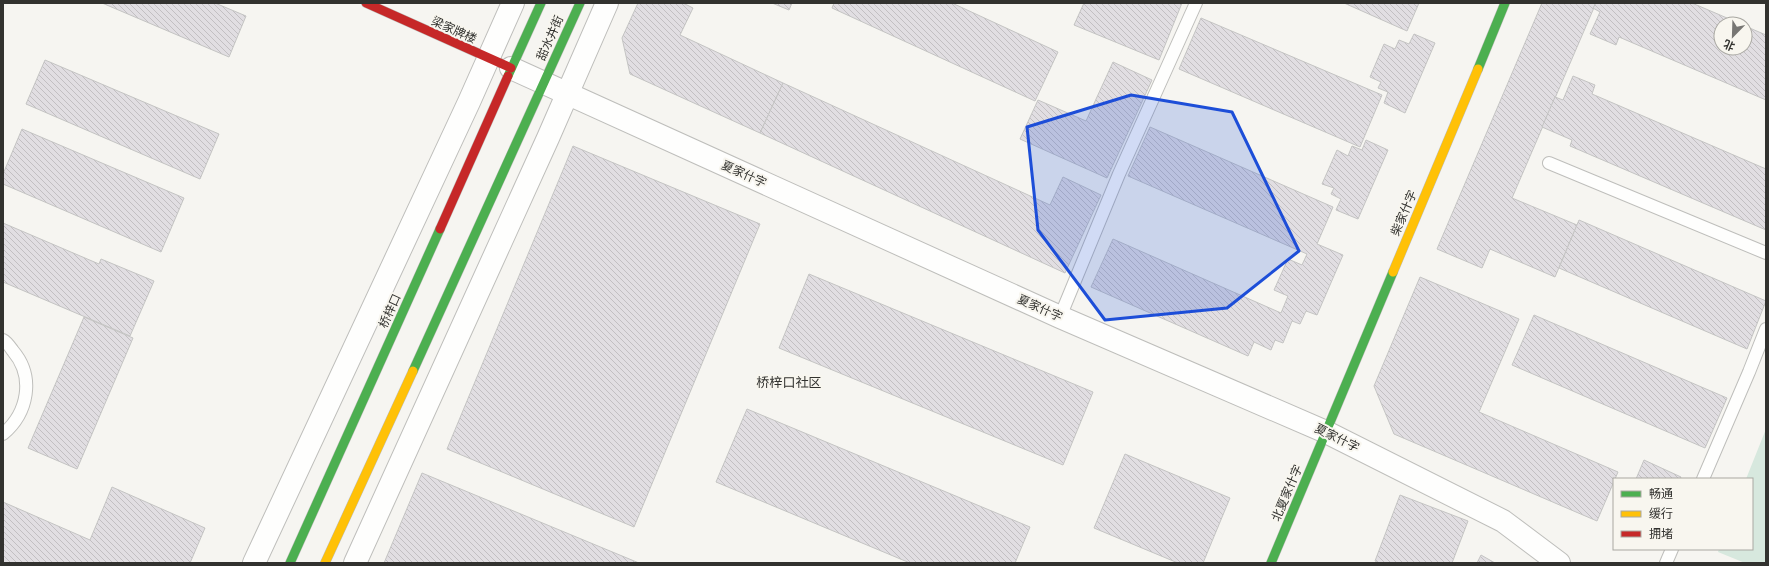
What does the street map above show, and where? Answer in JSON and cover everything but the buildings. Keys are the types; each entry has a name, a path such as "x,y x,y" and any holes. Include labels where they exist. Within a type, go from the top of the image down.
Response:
{"main road":[{"name":"梁家牌楼","path":"366,3 511,68"},
{"name":"甜水井街","path":"511,68 541,3"},
{"name":"甜水井街","path":"543,83 580,3"},
{"name":"柴家什字","path":"1326,432 1505,3"},
{"name":"桥梓口","path":"290,563 511,68"},
{"path":"325,563 543,83"},
{"name":"北夏家什字","path":"1271,563 1326,432"}],"street":[{"path":"254,563 513,3"},
{"path":"355,563 548,138 607,3"},
{"name":"夏家什字","path":"511,68 1060,317 1326,432 1503,521 1559,563"}],"lane":[{"path":"1060,317 1119,174 1196,3"},
{"path":"1549,163 1766,252"},
{"path":"1703,478 1766,329"},
{"path":"3,340 20,359 27,381 24,404 13,425 3,434"},
{"path":"1666,563 1672,550"}],"highlighted area":[{"path":"1131,95 1232,112 1299,251 1227,308 1105,320 1038,230 1027,127"}],"green space":[{"path":"1766,429 1766,563 1745,563 1718,552 1719,550 1753,550 1753,478 1746,478"}],"traffic: fast":[{"path":"508,76 541,3"},
{"path":"413,371 580,3"},
{"path":"1478,69 1505,3"},
{"path":"290,563 440,229"},
{"path":"1271,563 1393,272"}],"traffic: slow":[{"path":"1393,272 1478,69"},
{"path":"325,563 413,371"}],"traffic: jam":[{"path":"366,3 511,68"},
{"path":"440,229 508,76"}],"district":[{"name":"桥梓口社区","path":"789,382"}]}
